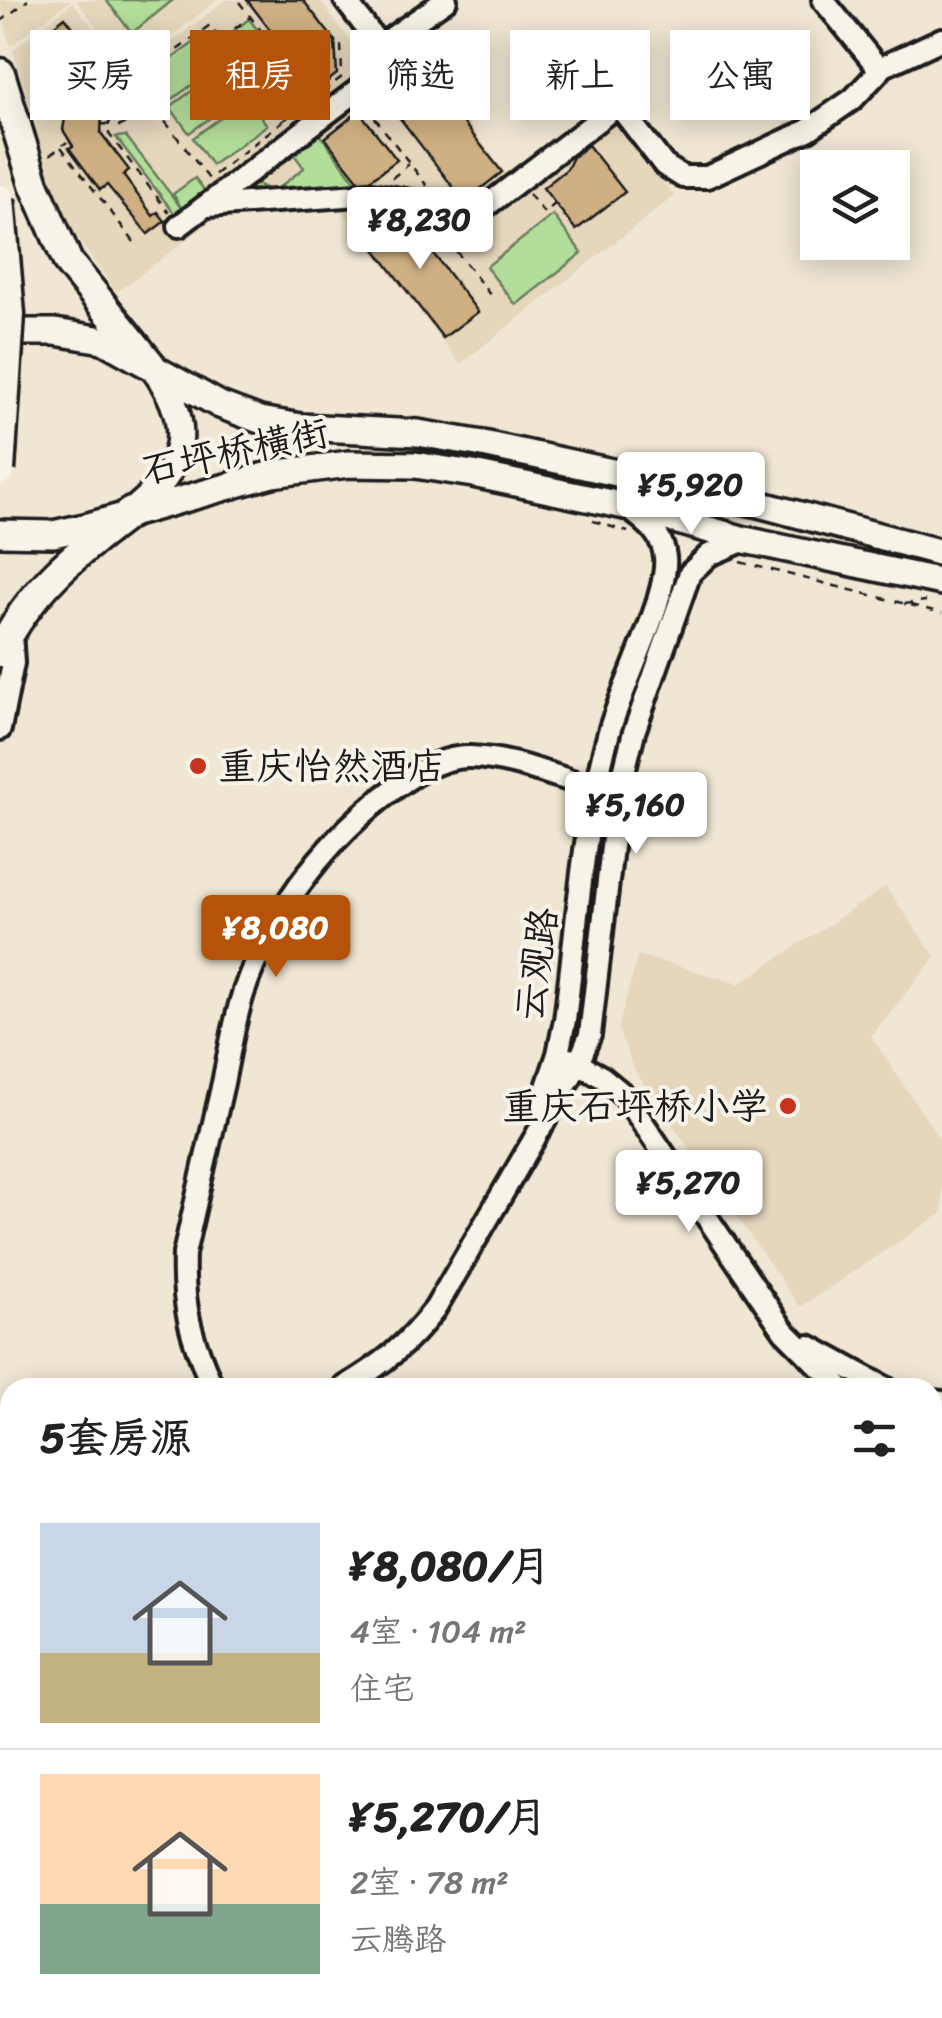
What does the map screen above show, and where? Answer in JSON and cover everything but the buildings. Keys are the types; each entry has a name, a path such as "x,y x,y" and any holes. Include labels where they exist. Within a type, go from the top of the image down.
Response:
{"highway":[{"path":"0,73 34,184 68,262 151,365"},
{"path":"0,199 10,314 0,470"},
{"path":"5,640 34,596 81,549 132,512"}],"main road":[{"name":"石坪桥横街","path":"0,332 56,332 103,340 220,405 260,420 301,427 418,433 483,444 754,502 942,553"},
{"path":"132,512 161,487 178,457 181,426 171,393 151,365"},
{"name":"石坪桥横街","path":"0,533 52,534 272,474 349,464 415,465 625,506 741,551 938,586"}],"street":[{"path":"344,0 367,30"},
{"path":"403,30 446,0"},
{"path":"823,0 880,70"},
{"path":"207,206 372,194 477,213 618,106 664,165 682,178 707,177 808,130 853,98 880,70 942,39"},
{"path":"179,226 350,96"},
{"path":"625,506 662,541 666,559 681,560 690,573 709,554 741,551"},
{"name":"云观路","path":"524,1154 558,1054 595,788 610,728 656,601 666,559"},
{"name":"云观路","path":"360,1378 410,1341 427,1320 578,1064 590,1035 618,796 634,732 690,573"},
{"path":"0,728 13,663 5,640"},
{"path":"209,1378 194,1344 182,1296 184,1254 242,995 283,912 318,859 359,816 436,763 467,756 500,761 595,788"},
{"path":"558,1054 602,1077 624,1095 784,1331 831,1378"},
{"path":"784,1331 868,1378"}],"path":[{"path":"0,22 28,0"},
{"path":"239,2 260,30"},
{"path":"232,30 250,16"},
{"path":"170,55 190,40"},
{"path":"164,120 208,179 342,77 341,43"},
{"path":"110,120 110,134 179,226"},
{"path":"102,124 121,126 129,120"},
{"path":"377,120 410,163"},
{"path":"40,163 67,142"},
{"path":"61,147 134,242"},
{"path":"519,181 544,213 556,204"},
{"path":"420,204 494,300"},
{"path":"586,519 633,533"},
{"path":"741,551 902,604 942,613"},
{"path":"902,604 938,586"}],"shaded area":[{"path":"0,0 71,0 30,30 10,46"},
{"path":"76,0 217,0 170,37 170,30 99,30"},
{"path":"226,0 319,0 350,40 350,120 466,120 507,175 576,120 615,120 674,196 460,364 333,199 229,208 117,292 78,240 54,189 34,120 170,120 170,43"},
{"path":"73,2 94,30 38,30"},
{"path":"30,36 30,108 13,50"},
{"name":"重庆石坪桥小学","path":"886,887 935,957 871,1036 942,1143 942,1213 800,1307 634,1069 618,1029 638,955 739,984"}],"green space":[{"path":"106,0 173,0 136,30 130,30"},
{"path":"249,19 258,30 235,30"},
{"path":"190,45 190,86 170,101 170,60"},
{"path":"190,92 190,120 207,120 189,133 170,107"},
{"path":"217,120 263,120 267,125 212,165 193,138"},
{"path":"314,126 360,188 217,201 246,179 273,192 304,168 288,146"},
{"path":"126,136 182,209 173,194 195,178 205,191 229,173 234,179 180,221 116,137"},
{"path":"553,215 582,253 516,305 486,267"}],"place":[{"name":"重庆怡然酒店","path":"198,766"},
{"name":"重庆石坪桥小学","path":"788,1106"}]}
